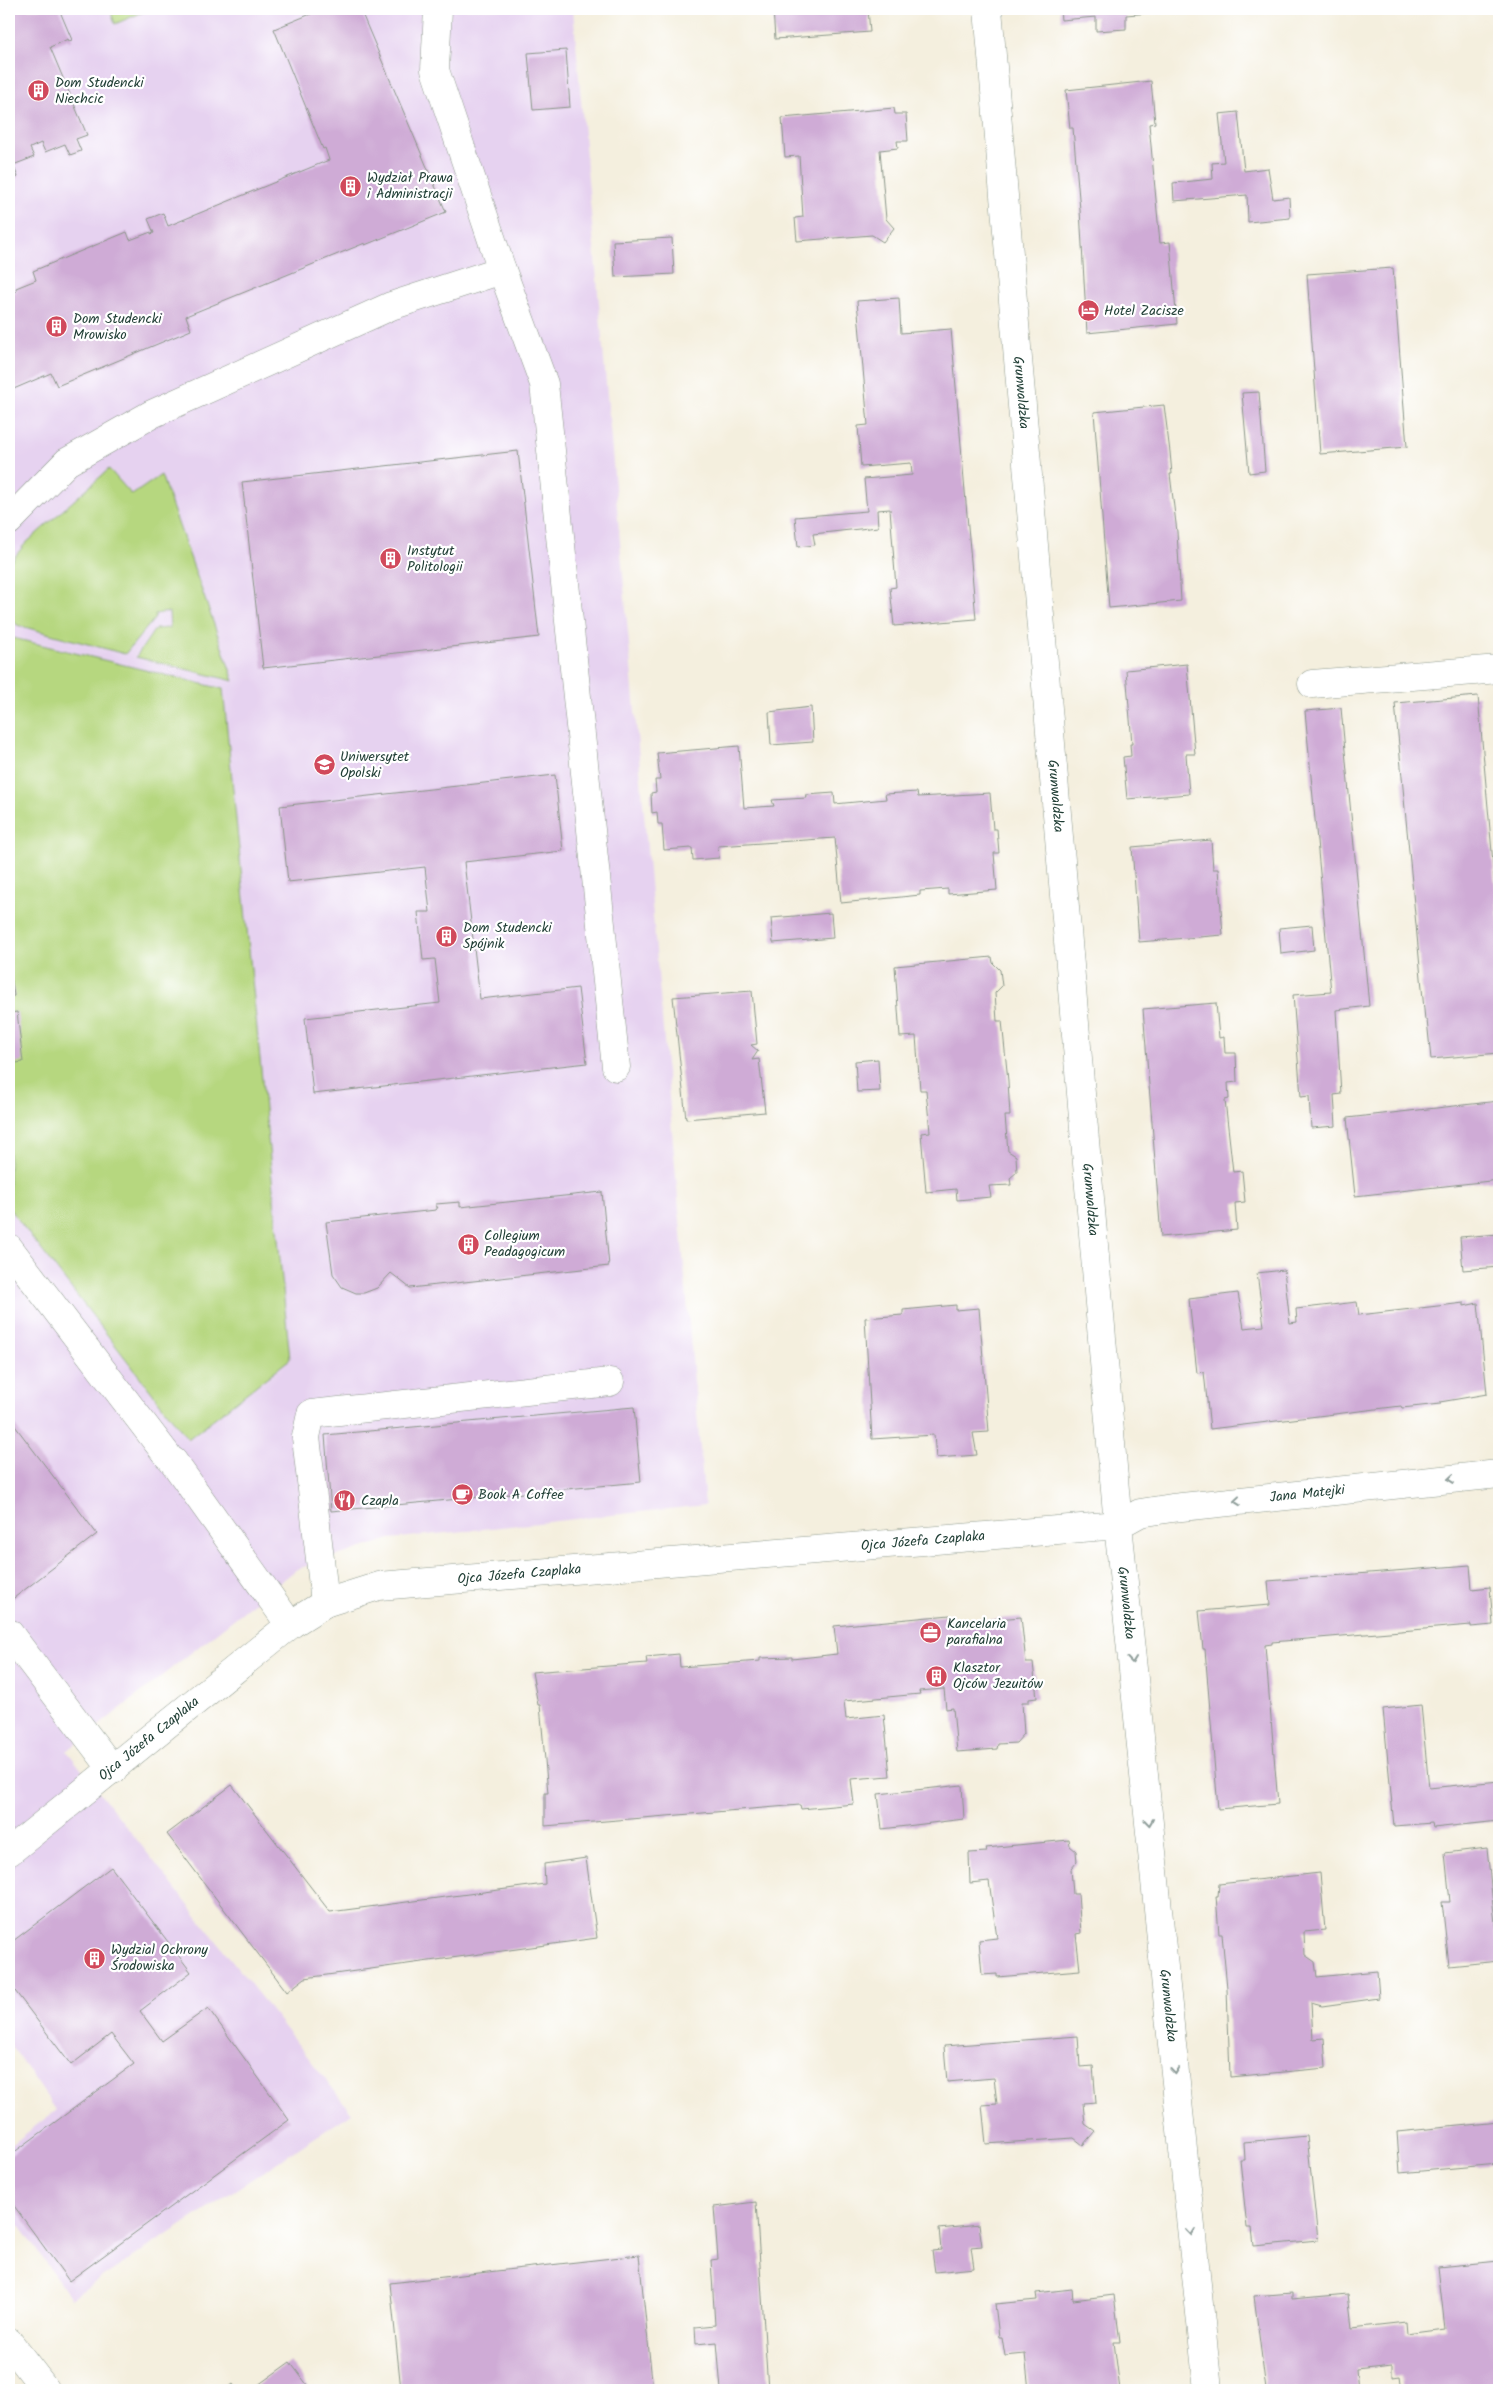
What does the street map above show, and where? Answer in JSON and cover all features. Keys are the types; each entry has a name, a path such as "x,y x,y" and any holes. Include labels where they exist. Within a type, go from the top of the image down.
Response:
{"street":[{"path":"438,9 435,70 502,270 544,384 616,1067"},
{"name":"Grunwaldzka","path":"988,9 1118,1525 1208,2390"},
{"path":"9,521 66,462 152,414 391,306 502,270"},
{"path":"1312,684 1499,669"},
{"path":"9,1248 170,1458 290,1625"},
{"path":"325,1603 306,1437 311,1414 610,1382"},
{"name":"Jana Matejki","path":"1118,1525 1140,1513 1172,1508 1499,1474"},
{"name":"Ojca Józefa Czaplaka","path":"9,1852 113,1770 290,1625 325,1603 379,1586 1118,1525"},
{"path":"9,1633 113,1770"},
{"path":"9,2342 46,2390"}],"shaded area":[{"name":"Uniwersytet Opolski","path":"9,9 110,9 115,24 150,9 573,9 705,1505 390,1539 297,1569 67,1751 352,2113 71,2298 9,2212 9,2147 56,2110 9,2042"}],"green space":[{"path":"110,9 150,9 115,24"},
{"path":"109,469 132,495 161,475 234,681 136,657 155,629 170,628 169,612 155,614 155,618 125,654 17,625 9,615 9,564 25,544"},
{"path":"9,637 223,689 290,1359 188,1439 9,1208"}],"building":[{"name":"Dom Studencki Niechcic","path":"9,9 59,9 72,40 69,41 68,39 50,47 87,135 76,139 81,151 70,155 65,144 45,152 41,143 30,148 34,157 13,165 18,177 9,181"},
{"name":"Wydział Prawa i Administracji","path":"323,9 360,9 446,212 186,316 191,330 57,386 51,373 9,391 9,294 17,291 16,288 36,280 33,271 127,232 130,240 151,232 151,234 154,233 148,219 163,213 168,226 329,160 274,29"},
{"path":"773,9 868,9 870,32 775,39"},
{"path":"1060,9 1185,10 1126,15 1126,29 1096,31 1096,17 1061,20"},
{"path":"566,50 570,107 533,110 528,53"},
{"path":"1151,81 1155,123 1149,124 1160,243 1170,242 1177,324 1087,333 1073,128 1070,128 1066,90"},
{"path":"894,108 895,114 906,114 908,141 897,141 898,148 880,150 886,219 894,228 883,242 872,235 797,241 795,218 803,217 799,156 785,157 782,118"},
{"path":"1238,112 1244,171 1268,168 1273,199 1289,197 1290,218 1248,222 1247,195 1174,201 1173,183 1213,179 1212,163 1224,162 1219,114"},
{"path":"672,238 674,274 615,277 613,241"},
{"path":"1393,268 1407,447 1320,454 1307,274"},
{"path":"899,298 901,333 951,329 976,619 894,626 890,588 896,587 890,509 877,510 878,527 813,534 815,545 798,547 795,517 867,511 864,479 912,475 911,463 861,467 858,426 868,425 857,301"},
{"path":"1259,392 1265,471 1249,473 1242,393"},
{"path":"1164,405 1172,474 1170,474 1177,532 1181,601 1109,608 1094,412"},
{"name":"Instytut Politologii","path":"518,451 539,637 263,668 242,482"},
{"path":"1187,664 1195,754 1186,754 1189,794 1127,799 1123,757 1131,756 1130,744 1132,744 1126,670"},
{"path":"1478,696 1499,930 1499,1053 1431,1059 1427,1020 1425,1020 1395,703"},
{"path":"811,707 813,742 771,745 769,712"},
{"path":"1341,708 1369,1006 1336,1010 1341,1094 1334,1095 1336,1126 1311,1128 1309,1096 1301,1097 1293,995 1331,992 1305,711"},
{"path":"739,746 744,808 774,806 772,800 807,798 806,795 834,793 835,804 886,799 885,794 917,792 918,797 990,793 993,829 997,829 999,853 994,853 997,890 948,894 948,889 920,891 920,895 841,903 835,838 718,846 719,858 693,860 692,848 664,850 662,824 658,824 657,812 652,813 651,793 656,792 655,780 660,780 657,753"},
{"path":"555,775 563,851 464,862 480,999 578,988 587,1063 313,1094 305,1018 440,1003 435,959 423,960 418,912 430,912 425,867 288,882 280,806"},
{"path":"1211,840 1213,869 1218,869 1223,935 1139,942 1132,847"},
{"path":"831,913 833,938 773,943 771,918"},
{"path":"1312,925 1314,950 1281,954 1279,928"},
{"path":"992,957 993,963 1000,970 1002,986 995,993 997,1021 1002,1021 1008,1081 1010,1116 1005,1116 1008,1151 1016,1156 1017,1172 1010,1178 1011,1185 989,1186 991,1197 957,1200 956,1189 926,1192 921,1133 930,1132 926,1090 920,1090 916,1036 900,1037 895,966"},
{"path":"9,960 14,996 9,997"},
{"path":"752,991 757,1044 751,1045 758,1051 752,1060 759,1059 765,1112 686,1119 673,997"},
{"path":"1216,1003 1219,1038 1224,1037 1225,1053 1236,1053 1237,1082 1228,1083 1229,1099 1225,1100 1233,1172 1242,1171 1245,1202 1235,1203 1237,1230 1161,1237 1143,1009"},
{"path":"17,1012 23,1062 9,1064 9,1013"},
{"path":"878,1059 880,1091 857,1092 855,1061"},
{"path":"1499,1101 1499,1180 1355,1196 1347,1118"},
{"name":"Collegium Peadagogicum","path":"602,1192 609,1266 410,1288 391,1273 377,1288 364,1293 356,1293 342,1287 333,1274 326,1222 436,1210 438,1207 436,1207 436,1204 460,1202 460,1207"},
{"path":"1499,1234 1499,1267 1463,1270 1460,1237"},
{"path":"1284,1270 1290,1323 1297,1322 1296,1309 1357,1302 1359,1315 1464,1303 1464,1306 1478,1303 1487,1394 1440,1402 1440,1404 1402,1408 1401,1406 1210,1429 1204,1372 1197,1373 1189,1299 1238,1293 1244,1328 1264,1326 1257,1273"},
{"path":"956,1305 956,1310 979,1308 989,1432 973,1433 977,1455 936,1458 934,1435 872,1439 865,1318 903,1315 903,1310"},
{"path":"634,1407 641,1482 331,1511 325,1435"},
{"path":"9,1418 97,1534 10,1601 9,1601"},
{"path":"1470,1565 1472,1589 1490,1587 1493,1625 1471,1627 1471,1625 1272,1642 1272,1644 1265,1645 1278,1804 1218,1809 1205,1649 1203,1649 1199,1611 1270,1605 1268,1581"},
{"path":"950,1615 951,1623 1021,1617 1026,1663 1033,1663 1037,1698 1029,1699 1029,1702 1022,1702 1024,1734 1016,1743 998,1744 997,1749 957,1752 953,1708 946,1709 944,1689 919,1691 920,1694 844,1701 846,1719 884,1715 890,1776 851,1779 854,1804 801,1809 800,1805 545,1826 545,1793 548,1793 540,1705 538,1705 532,1672 647,1663 646,1657 679,1654 680,1667 760,1661 760,1658 792,1657 792,1659 837,1654 834,1626"},
{"path":"1421,1705 1429,1788 1499,1781 1499,1821 1433,1828 1432,1823 1394,1826 1383,1709"},
{"path":"232,1785 330,1912 545,1884 544,1864 586,1858 597,1938 305,1978 287,1992 167,1834"},
{"path":"962,1785 964,1819 882,1829 878,1794"},
{"path":"1069,1840 1070,1846 1076,1851 1077,1862 1071,1869 1073,1894 1078,1894 1081,1933 1076,1934 1080,1970 997,1977 997,1974 982,1975 979,1940 997,1938 989,1881 970,1883 969,1853 987,1852 986,1848"},
{"path":"1487,1848 1499,1961 1449,1966 1442,1902 1450,1902 1445,1853"},
{"path":"111,1867 191,1972 140,2011 162,2041 208,2008 289,2120 69,2281 9,2199 9,2156 134,2064 111,2034 71,2065 9,1983 9,1944"},
{"path":"1320,1873 1325,1930 1304,1932 1305,1955 1315,1962 1317,1977 1377,1971 1379,1998 1322,2006 1311,2003 1313,2039 1324,2038 1326,2068 1230,2077 1227,1988 1222,1934 1219,1934 1216,1896 1218,1896 1219,1884"},
{"path":"1078,2036 1080,2067 1093,2066 1096,2102 1083,2103 1085,2124 1095,2131 1083,2145 1074,2138 986,2144 982,2105 997,2104 994,2078 947,2082 944,2046"},
{"path":"1499,2122 1498,2164 1400,2173 1397,2132"},
{"path":"1307,2136 1318,2240 1254,2246 1252,2228 1247,2228 1240,2160 1245,2160 1244,2142"},
{"path":"756,2202 768,2390 721,2390 717,2342 696,2344 695,2327 715,2325 711,2260 718,2259 714,2207"},
{"path":"979,2225 982,2246 971,2247 974,2268 935,2272 932,2251 941,2250 939,2229"},
{"path":"639,2255 653,2390 401,2390 390,2283"},
{"path":"1499,2261 1499,2387 1476,2390 1402,2390 1400,2376 1393,2377 1393,2365 1356,2369 1358,2390 1266,2390 1254,2296 1292,2293 1292,2299 1348,2294 1352,2328 1406,2322 1407,2334 1445,2329 1438,2267"},
{"path":"1072,2289 1073,2300 1114,2295 1120,2342 1114,2342 1120,2390 1029,2390 1025,2354 1005,2356 1002,2337 999,2337 995,2304 1037,2300 1036,2293"},
{"path":"290,2362 311,2390 251,2390"},
{"path":"233,2384 237,2390 225,2390"}],"place":[{"name":"Dom Studencki Niechcic","path":"39,91"},
{"name":"Wydział Prawa i Administracji","path":"351,186"},
{"name":"Hotel Zacisze","path":"1088,311"},
{"name":"Dom Studencki Mrowisko","path":"57,327"},
{"name":"Instytut Politologii","path":"391,559"},
{"name":"Uniwersytet Opolski","path":"324,765"},
{"name":"Dom Studencki Spójnik","path":"447,936"},
{"name":"Collegium Peadagogicum","path":"468,1244"},
{"name":"Book A Coffee","path":"462,1495"},
{"name":"Czapla","path":"345,1501"},
{"name":"Kancelaria parafialna","path":"931,1632"},
{"name":"Klasztor Ojców Jezuitów","path":"937,1676"},
{"name":"Wydzial Ochrony Środowiska","path":"95,1958"}]}
